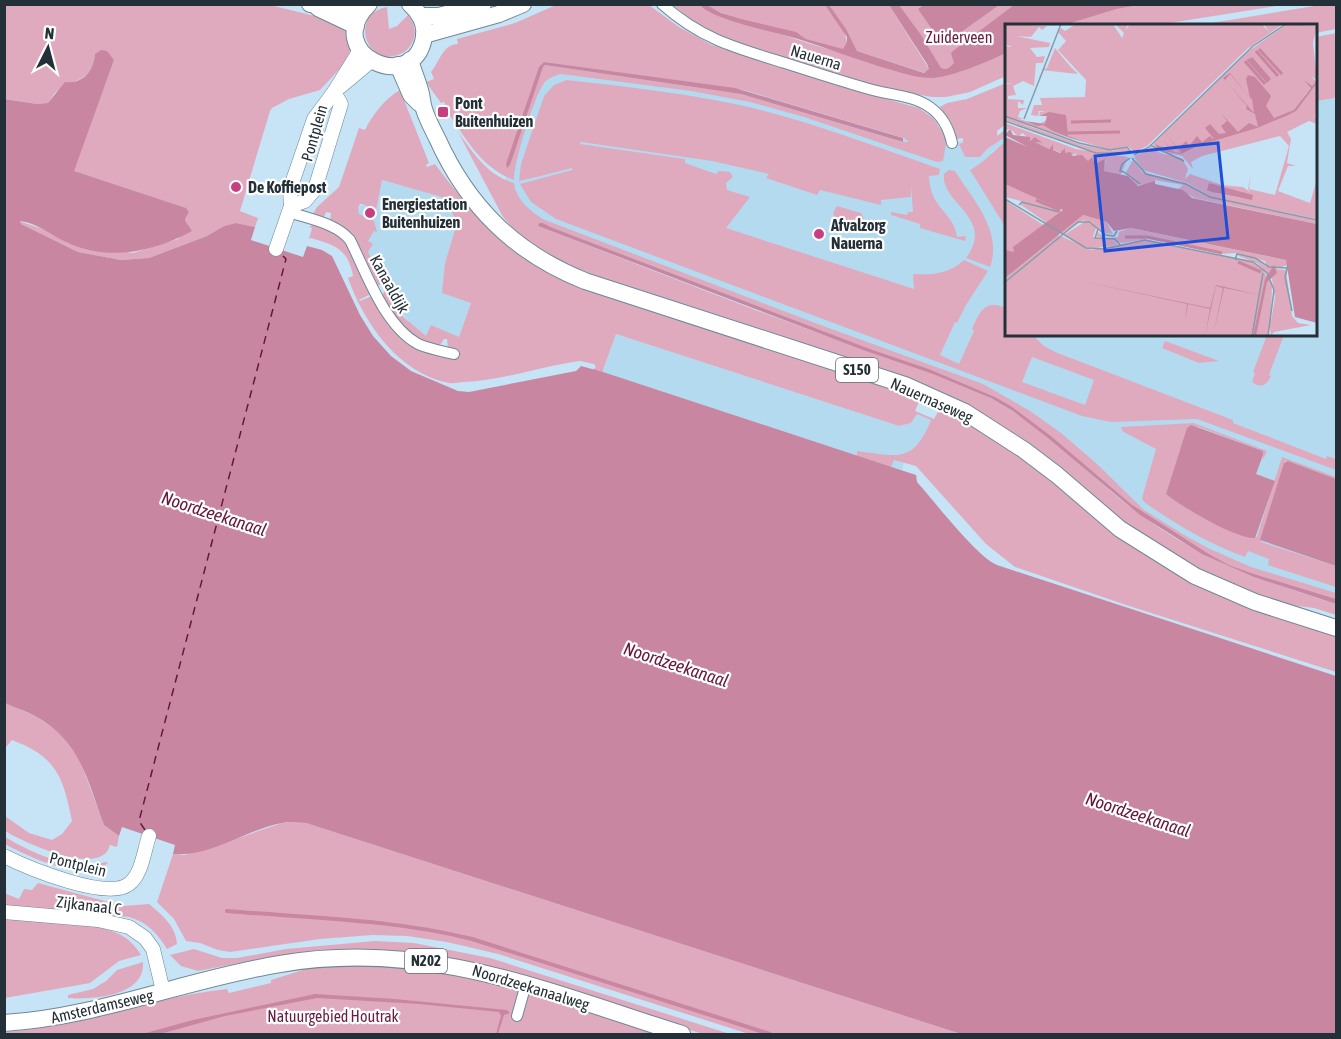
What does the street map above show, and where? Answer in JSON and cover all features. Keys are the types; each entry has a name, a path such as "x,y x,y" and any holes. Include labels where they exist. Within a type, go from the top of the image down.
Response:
{"main road":[{"path":"415,10 439,16 483,4"},
{"path":"424,34 490,17 522,4"},
{"path":"311,5 362,14 356,39 365,56 387,66 404,63 418,52 424,34 415,10"},
{"name":"Nauernaseweg","path":"404,63 447,160 462,186 480,209 512,240 560,271 904,385 952,405 1024,450 1120,529 1195,576 1255,602 1336,628"},
{"name":"Noordzeekanaalweg","path":"163,991 261,967 322,958 398,958 441,963 487,973 682,1035"},
{"name":"Amsterdamseweg","path":"4,1023 56,1017 163,991"}],"street":[{"name":"Nauerna","path":"662,4 697,31 725,44 865,88 919,101 941,118 952,143"},
{"name":"Pontplein","path":"276,249 290,209 290,189 314,119 365,56"},
{"name":"Pontplein","path":"290,209 305,201 315,189 341,104 334,92"},
{"name":"Kanaaldijk","path":"290,209 309,219 336,228 350,240 381,301 398,328 422,346 454,354"},
{"name":"Pontplein","path":"4,856 48,874 86,885 117,889 128,885 137,874 149,836"},
{"name":"Zijkanaal C","path":"4,912 98,920 129,927 145,938 153,949 163,991"},
{"path":"517,1016 525,984"}],"shaded area":[{"name":"Afvalzorg Nauerna","path":"544,62 744,90 909,141 935,146 1004,134 1005,142 992,152 987,160 1005,170 1005,336 1317,336 1317,101 1336,98 1336,604 1228,567 933,374 863,350 538,226 506,186 505,179"},
{"name":"Energiestation Buitenhuizen","path":"381,180 445,198 457,223 445,263 471,303 459,337 426,337 414,327 397,308 367,252 367,241 374,230 376,231 374,222 359,215 358,208 363,204 376,210"},
{"path":"616,334 899,426 911,423 917,413 931,420 921,442 906,453 902,470 603,374 602,368 604,368"}],"green space":[{"path":"4,5 270,5 323,18 341,27 346,32 351,46 347,61 320,90 289,99 270,111 240,211 258,218 255,227 236,223 149,258 121,260 78,252 19,221 45,230 68,243 133,253 178,239 188,226 185,219 189,212 185,208 73,171 114,60 95,54 93,64 85,76 63,87 48,103 37,104 5,99"},
{"path":"556,5 649,5 679,27 712,45 919,108 934,119 943,133 946,144 943,161 937,162 804,117 750,102 691,91 561,74 547,80 540,90 521,145 514,180 502,175 482,159 444,107 446,106 444,102 441,103 426,82 434,79 431,72 445,50 458,44 457,39 515,23","holes":["544,62 744,90 904,138 909,142 902,142 741,94 545,65 509,167"]},
{"name":"Zuiderveen","path":"673,5 704,5 711,10 807,43 916,75 944,75 898,5 1283,5 1163,24 1005,24 1005,76 970,92 946,97 932,97 888,89 737,43 695,23"},
{"path":"707,5 825,5 844,31 847,42 845,49 809,41 795,32 738,19"},
{"path":"829,5 889,5 929,69 926,73 922,72 857,51"},
{"path":"1320,5 1336,5 1336,29 1317,33 1317,24 1205,24"},
{"path":"387,7 389,29 397,26 408,15 415,31 408,49 388,57 371,48 366,39 365,29 368,19 375,12"},
{"path":"1336,33 1336,98 1317,101 1317,37"},
{"path":"567,80 661,91 730,103 801,121 940,169 939,175 929,176 933,196 951,221 957,237 966,236 965,241 920,228 920,224 891,215 891,212 907,215 908,212 913,212 911,185 911,197 881,200 881,205 820,190 817,195 766,178 769,174 712,161 581,142 580,144 685,159 685,163 716,174 719,171 730,172 733,177 726,183 727,190 750,197 726,228 914,289 913,274 940,273 964,260 988,271 957,323 955,322 940,355 959,364 981,312 988,306 999,306 1005,308 1005,336 1034,336 1044,346 1055,352 1233,420 1233,423 1326,459 1327,456 1336,459 1336,470 1197,419 1111,422 1082,416 556,219 531,202 520,184 572,170 572,168 519,181 521,164 544,96 554,85","holes":["1032,357 1094,380 1085,405 1022,382"]},
{"path":"1005,83 1005,125 997,131 997,136 1005,130 1005,137 987,149 980,157 965,157 959,144 963,143 963,138 957,139 951,122 940,107 947,103 967,99"},
{"path":"400,90 429,163 427,167 435,164 485,224 530,261 593,292 920,399 915,411 934,419 940,408 962,419 1016,452 1111,528 1163,564 1235,599 1336,635 1336,672 1015,567 986,544 916,466 894,460 891,467 857,456 857,451 894,455 910,450 918,444 931,420 917,414 911,423 899,426 616,334 602,373 592,370 596,367 594,364 580,361 492,379 451,383 414,369 385,344 363,312 348,278 353,276 348,259 344,254 327,243 309,239 312,228 309,227 314,224 337,232 353,251 373,293 359,300 374,295 389,321 405,338 426,349 455,357 456,352 448,349 447,339 436,347 410,334 397,321 382,296 386,288 401,315 426,336 431,325 459,337 471,303 442,293 445,263 457,223 445,198 382,180 376,211 360,204 359,214 374,221 377,232 374,231 368,241 373,244 368,252 385,285 375,285 351,238 330,221 331,213 326,212 324,217 319,219 313,214 317,207 339,187 359,128 365,130 380,108"},
{"path":"458,132 482,163 496,175 514,183 525,205 545,220 983,384 1030,411 1061,433 1096,463 1144,510 1186,536 1251,567 1336,593 1336,599 1251,573 1209,554 1131,504 1051,436 995,397 929,369 870,349 543,223 539,223 538,226 779,319 948,379 982,394 1034,426 1116,496 1180,541 1230,566 1336,604 1336,615 1314,608 1290,605 1253,593 1178,558 1118,518 1038,450 984,414 625,287 551,258 516,232 503,217"},
{"path":"1005,142 1005,226 970,170"},
{"path":"949,170 955,171 984,216 993,241 990,267 966,258 974,244 975,232 971,221 945,185 944,174"},
{"path":"837,206 861,213 868,226 862,228 835,220 833,213"},
{"path":"1267,336 1284,336 1269,375 1271,376 1266,384 1258,385 1252,382 1255,373 1253,372"},
{"path":"1165,341 1219,361 1199,363 1162,348"},
{"path":"1194,423 1267,451 1263,460 1263,451 1199,427 1189,426 1166,494 1225,529 1257,537 1282,457 1336,477 1336,479 1285,461 1261,542 1336,566 1336,587 1268,565 1269,559 1248,551 1245,557 1218,546 1180,526 1144,502 1142,498 1156,449 1122,431 1121,427"},
{"path":"5,703 35,716 56,730 70,744 79,758 104,825 119,836 117,847 110,845 104,855 93,859 78,858 44,849 5,831 5,816 29,833 52,840 62,834 72,821 61,781 56,770 48,761 12,740 5,748"},
{"path":"290,822 306,823 961,1034 749,1034 498,954 447,942 407,936 373,935 320,939 230,952 186,941 174,919 157,902 173,854 184,855 200,851"},
{"path":"5,837 40,855 66,863 108,863 85,870 56,866 5,844"},
{"path":"38,883 123,906 149,904 171,926 177,944 167,949 151,929 129,917 5,906 4,893 19,899 24,889 32,890"},
{"path":"4,918 81,924 110,930 127,939 141,955 119,961 90,983 5,998"},
{"path":"375,941 414,943 490,958 730,1034 703,1034 506,972 438,956 378,951 321,952 260,959 198,971 181,966 170,955 194,949 222,958 237,958 286,949"},
{"path":"143,962 142,973 127,989 116,994 90,998 68,998 68,995 93,989 117,970"},
{"name":"Natuurgebied Houtrak","path":"319,965 411,966 516,989 519,994 526,996 531,993 661,1034 5,1034 5,1032 89,1018 171,998 227,989 229,993 271,983 271,980"}],"water":[{"path":"700,5 707,5 721,13 741,19 796,32 806,39 843,49 847,37 825,5 829,5 846,29 857,51 924,73 929,69 927,64 889,5 899,5 941,68 945,69 954,63 951,53 953,51 1014,5 1138,5 1116,9 1067,24 1005,24 1005,53 960,72 932,78 917,77 868,63 795,38 731,21 707,11"},
{"path":"924,5 999,5 943,45 918,9"},
{"name":"Noordzeekanaal","path":"101,50 107,51 114,60 74,171 186,208 189,212 185,219 192,231 146,249 114,253 82,248 31,224 20,221 21,224 78,252 121,260 149,258 236,223 255,227 251,240 303,257 307,246 322,250 332,256 360,315 373,336 391,356 411,371 458,391 469,392 576,371 581,366 603,372 916,475 917,482 956,528 978,551 997,565 1336,676 1336,1034 961,1034 306,823 291,822 268,826 214,847 187,854 173,854 175,845 122,827 119,836 104,825 87,777 73,750 63,737 35,716 5,703 4,99 37,104 48,103 65,82 82,79 90,71 95,54"},
{"path":"544,62 735,88 903,138 903,142 741,94 545,65 507,168 506,164 539,67"},
{"path":"539,223 870,349 929,369 995,397 1051,436 1131,504 1209,554 1251,573 1336,599 1336,604 1254,577 1202,554 1140,515 1048,438 1013,411 991,398 933,374 863,350 538,226"},
{"path":"1191,425 1263,451 1256,474 1275,481 1255,538 1236,534 1223,528 1196,514 1166,494 1187,428"},
{"path":"1288,461 1336,479 1336,566 1260,540 1284,463"},
{"path":"315,994 395,999 507,1010 510,1013 504,1015 498,1034 496,1034 501,1016 499,1012 419,1004 317,998 225,1016 160,1034 142,1034 193,1020"}],"waterway":[{"path":"227,911 381,923 442,932 472,939 770,1034"}],"ferry route":[{"path":"145,830 139,821 286,259 281,254"}],"place":[{"name":"Pont Buitenhuizen","path":"443,112"},
{"name":"De Koffiepost","path":"236,187"},
{"name":"Energiestation Buitenhuizen","path":"370,213"},
{"name":"Afvalzorg Nauerna","path":"819,234"}]}
